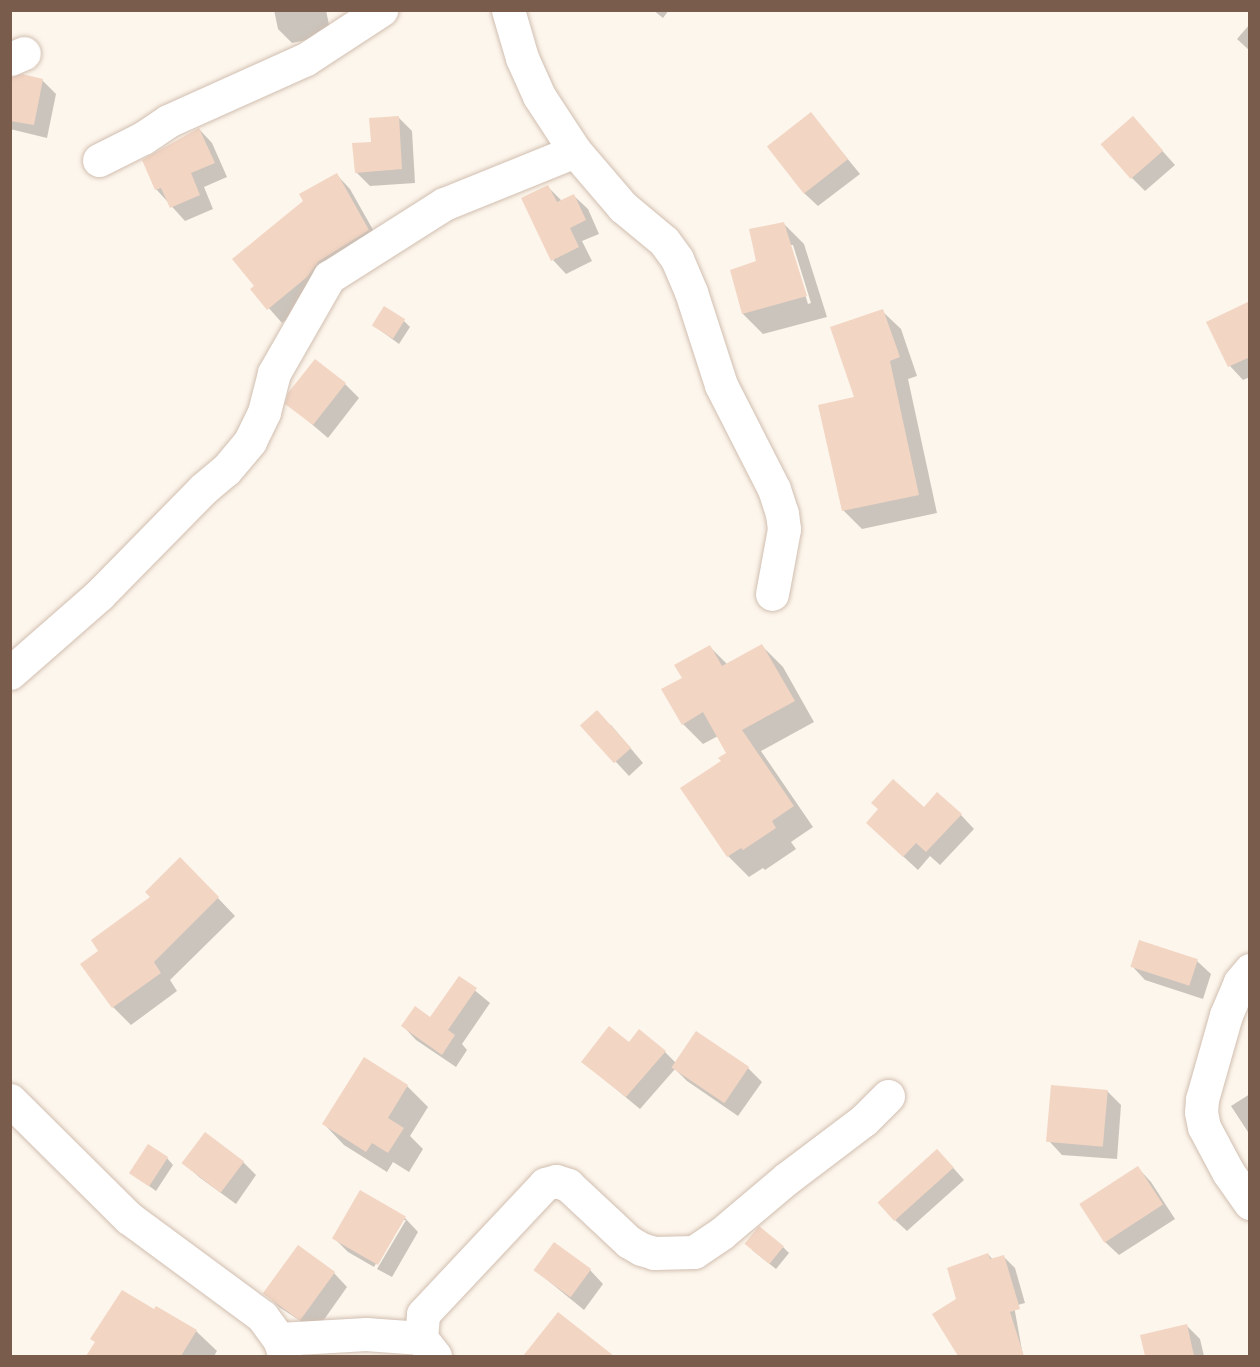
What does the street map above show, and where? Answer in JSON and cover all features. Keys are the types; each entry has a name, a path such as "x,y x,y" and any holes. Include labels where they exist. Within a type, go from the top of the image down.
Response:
{"street":[{"path":"99,160 143,138 168,121 306,59 381,10"},
{"path":"508,10 522,58 539,96 575,151 623,207 664,241 677,259 691,292 721,385 774,489 782,513 784,529 772,594"},
{"path":"10,673 99,595 203,489 226,470 250,441 264,412 274,373 329,277 444,204 575,151"},
{"path":"1250,970 1240,982 1226,1015 1202,1099 1201,1112 1204,1127 1223,1163 1250,1203"},
{"path":"10,1100 85,1178 129,1218 262,1316 282,1348 366,1335 428,1347 423,1314 428,1305 545,1184 556,1180 568,1185 629,1242 641,1249 654,1253 694,1252 722,1233 786,1179 864,1120 888,1095"}],"building":[{"path":"22,74 43,79 34,125 10,121 10,77"},
{"path":"811,112 848,159 804,194 767,146"},
{"path":"399,116 402,169 355,173 352,143 371,142 369,118"},
{"path":"1133,116 1163,151 1131,179 1101,144"},
{"path":"199,128 215,163 191,173 200,195 170,208 161,188 155,190 142,160"},
{"path":"337,173 369,230 319,261 307,277 267,310 250,289 254,286 232,259 303,201 299,194"},
{"path":"548,185 557,202 574,194 586,220 570,228 579,247 551,261 521,198"},
{"path":"784,222 807,296 742,314 730,270 756,261 749,229"},
{"path":"1250,301 1250,357 1228,367 1206,322"},
{"path":"384,306 405,319 393,339 372,326"},
{"path":"883,309 900,357 890,361 919,495 842,511 818,405 854,397 830,327"},
{"path":"315,359 346,383 313,425 285,404 288,393"},
{"path":"762,644 795,701 742,730 794,806 772,821 776,828 743,850 741,848 727,857 680,788 721,761 718,758 726,753 703,712 682,725 661,689 682,678 674,665 710,645 722,666"},
{"path":"597,710 631,748 614,763 580,725"},
{"path":"893,779 924,807 937,792 962,814 926,852 916,843 903,857 866,823 878,809 871,803"},
{"path":"180,857 219,897 154,962 161,973 112,1008 80,964 98,951 91,940 150,897 145,892"},
{"path":"1139,940 1198,959 1189,986 1130,967"},
{"path":"459,976 477,988 448,1030 455,1035 442,1055 401,1026 415,1006 430,1017"},
{"path":"609,1026 629,1042 639,1029 666,1051 626,1097 581,1062"},
{"path":"696,1031 749,1067 724,1103 671,1067"},
{"path":"364,1057 408,1085 388,1118 404,1128 388,1153 372,1143 366,1152 322,1124"},
{"path":"1051,1085 1108,1090 1103,1147 1046,1142"},
{"path":"205,1132 244,1161 221,1193 182,1163"},
{"path":"148,1144 168,1157 149,1186 129,1173"},
{"path":"937,1149 954,1168 894,1221 878,1203"},
{"path":"1138,1166 1163,1205 1104,1243 1079,1204"},
{"path":"360,1190 406,1216 378,1265 332,1238"},
{"path":"759,1226 784,1246 769,1264 745,1244"},
{"path":"554,1242 591,1269 571,1297 533,1270"},
{"path":"298,1245 335,1272 300,1321 263,1294"},
{"path":"988,1253 990,1259 1004,1255 1020,1309 1010,1312 1024,1356 958,1356 932,1314 956,1299 947,1268"},
{"path":"122,1290 154,1309 156,1306 197,1330 181,1356 86,1356 95,1342 90,1339"},
{"path":"558,1312 614,1356 523,1356"},
{"path":"1187,1324 1194,1356 1145,1356 1140,1335"}]}
